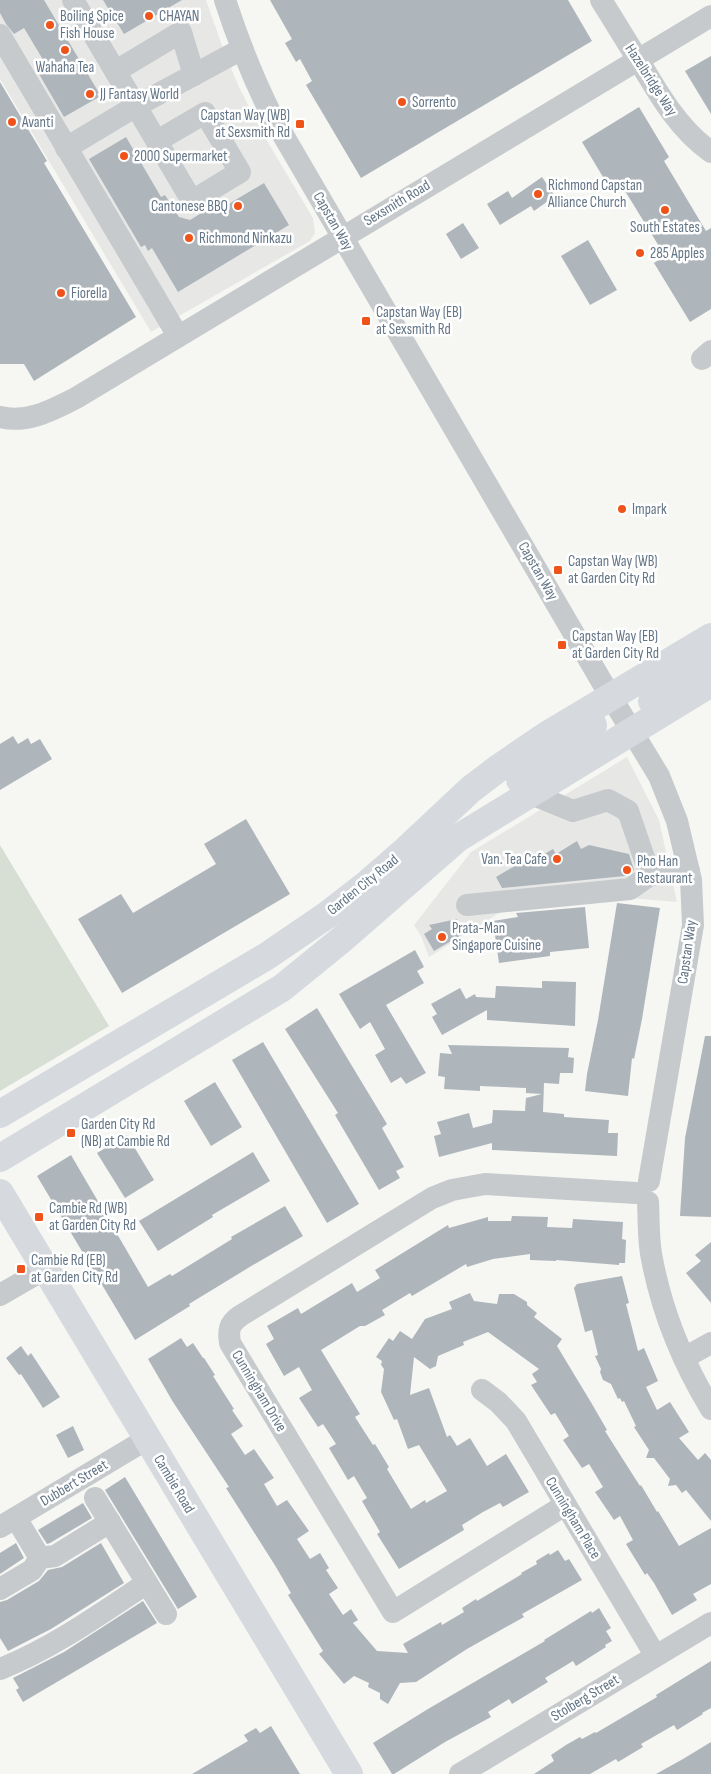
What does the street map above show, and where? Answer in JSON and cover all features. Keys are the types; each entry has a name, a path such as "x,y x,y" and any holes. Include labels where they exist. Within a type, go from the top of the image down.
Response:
{"main road":[{"name":"Garden City Road","path":"0,1114 267,956 367,884 470,789 547,735 711,637"},
{"path":"631,731 656,696 711,657"},
{"name":"Garden City Road","path":"0,1158 282,988 341,940 458,838 711,682"},
{"path":"458,838 512,786 601,718 611,696"},
{"name":"Cambie Road","path":"4,1208 46,1269 349,1774"}],"street":[{"path":"73,0 157,141"},
{"name":"Capstan Way","path":"224,0 257,86 272,116 659,776 677,821 691,880 693,925 645,1192 653,1265 664,1308 684,1358 711,1409"},
{"name":"Hazelbridge Way","path":"601,0 681,125 696,141 711,152"},
{"name":"Sexsmith Road","path":"0,417 9,420 24,419 56,408 105,381 342,236 711,16"},
{"path":"116,71 181,32 194,75"},
{"path":"0,35 178,336"},
{"path":"66,148 136,106 242,49"},
{"path":"529,793 573,811 608,800 628,811 650,875"},
{"path":"466,905 630,889 650,875 689,870"},
{"name":"Cunningham Drive","path":"566,1506 393,1612 230,1343 228,1331 232,1322 240,1316 432,1198 452,1190 485,1184 645,1192"},
{"path":"0,1295 46,1269"},
{"path":"684,1358 711,1343"},
{"name":"Cunningham Place","path":"482,1390 498,1402 516,1421 655,1655"},
{"name":"Dubbert Street","path":"8,1522 147,1439"},
{"path":"95,1498 166,1614"},
{"path":"8,1522 40,1558"},
{"path":"0,1589 32,1570 40,1558 55,1556 110,1522"},
{"path":"0,1669 18,1662 87,1623 147,1583"},
{"name":"Stolberg Street","path":"460,1774 711,1622"}],"shaded area":[{"path":"0,0 206,0 239,87 264,136 313,218 315,233 310,241 151,332 0,79"},
{"path":"627,757 659,820 677,902 595,895 504,910 429,957 421,936 414,925 471,852"},
{"path":"0,845 109,1026 0,1091"}],"building":[{"path":"0,0 44,0 99,93 97,94 99,97 64,117 39,74 48,68 24,28 14,34 6,24 0,13"},
{"path":"103,0 182,0 124,34"},
{"name":"Sorrento","path":"270,0 568,0 592,41 361,178 306,85 312,81 300,59 296,62 285,43 292,39"},
{"path":"711,56 711,114 685,71"},
{"name":"Fiorella","path":"0,82 47,161 44,163 136,317 34,381 24,364 0,364"},
{"name":"South Estates","path":"639,107 669,157 664,161 706,231 711,228 711,309 690,322 654,263 665,256 622,186 612,192 582,142"},
{"path":"126,137 161,197 165,195 179,217 190,220 211,207 215,212 264,183 289,225 178,292 152,248 148,251 145,245 141,247 89,159"},
{"path":"542,177 555,196 534,211 531,206 500,225 487,204 508,191 512,198"},
{"path":"463,223 479,248 461,259 446,234"},
{"path":"588,240 617,290 590,305 561,256"},
{"path":"13,736 18,744 28,738 31,744 40,739 52,759 0,790 0,744"},
{"path":"246,819 290,894 122,993 78,919 121,894 133,913 216,864 204,844"},
{"path":"577,841 581,849 589,845 629,854 634,870 625,876 502,888 496,877 539,852 541,856 553,849 556,854"},
{"path":"617,903 660,908 642,1019 634,1059 632,1058 628,1096 585,1091"},
{"path":"585,907 589,948 550,952 550,956 499,963 493,921 518,917 516,913"},
{"path":"457,919 465,933 434,951 424,934 432,929 429,925"},
{"path":"415,950 424,967 417,971 424,983 386,1005 426,1073 406,1084 401,1077 391,1083 375,1055 385,1049 370,1022 360,1029 339,994"},
{"path":"542,981 576,982 575,1026 487,1020 487,1010 442,1035 432,1017 437,1014 431,1004 460,988 466,999 475,994 476,997 495,998 496,986 542,988"},
{"path":"317,1008 387,1124 382,1128 404,1167 396,1171 400,1178 379,1190 335,1115 338,1113 285,1029"},
{"path":"705,1036 711,1036 711,1217 680,1216 685,1138"},
{"path":"263,1042 359,1204 327,1223 232,1060"},
{"path":"448,1045 569,1048 568,1057 574,1058 573,1073 560,1073 559,1084 544,1083 543,1112 564,1114 564,1117 609,1120 608,1133 618,1133 617,1156 492,1150 492,1143 439,1157 434,1136 441,1134 437,1122 469,1113 473,1128 492,1123 493,1110 525,1111 526,1098 542,1094 526,1093 526,1088 480,1086 480,1091 444,1089 445,1077 438,1076 440,1053 452,1054"},
{"path":"215,1082 242,1127 211,1146 184,1101"},
{"path":"127,1135 154,1180 125,1198 97,1153"},
{"path":"253,1152 270,1181 212,1215 213,1217 158,1251 139,1221"},
{"path":"71,1155 148,1287 170,1274 172,1276 232,1239 231,1237 285,1206 303,1236 189,1304 190,1306 135,1340 37,1176"},
{"path":"512,1216 548,1217 547,1227 572,1228 573,1219 623,1222 622,1239 626,1240 625,1263 619,1263 619,1265 530,1260 530,1254 493,1259 467,1267 466,1264 412,1296 410,1293 382,1310 385,1315 365,1326 360,1326 321,1350 360,1414 355,1417 389,1467 387,1469 411,1509 425,1500 426,1503 447,1491 419,1445 408,1449 397,1419 394,1420 381,1392 384,1369 381,1365 382,1361 376,1357 389,1338 393,1341 400,1331 412,1339 425,1319 452,1309 449,1302 470,1293 474,1301 497,1304 499,1294 514,1294 527,1302 527,1305 537,1313 534,1317 562,1339 557,1346 607,1430 605,1431 679,1546 711,1528 711,1584 693,1594 697,1600 672,1615 654,1583 647,1573 645,1575 626,1544 633,1540 620,1516 614,1520 595,1492 603,1487 589,1464 582,1468 563,1440 569,1436 555,1413 551,1415 531,1385 537,1382 532,1374 539,1369 488,1332 463,1342 464,1345 438,1356 436,1366 430,1369 414,1357 410,1395 429,1388 447,1437 450,1435 457,1446 470,1438 487,1466 506,1454 529,1492 503,1507 500,1503 483,1512 462,1525 464,1530 399,1569 377,1534 380,1532 362,1501 367,1498 354,1476 348,1480 329,1448 336,1444 323,1424 318,1427 299,1398 312,1390 299,1367 284,1376 266,1344 274,1339 267,1326 298,1308 301,1314 352,1283 357,1292 380,1278 375,1270 448,1225 449,1228 488,1217 488,1221 511,1221"},
{"path":"711,1242 711,1303 686,1273 701,1261 695,1255"},
{"path":"622,1276 629,1303 626,1304 638,1351 644,1348 658,1381 646,1387 657,1410 670,1402 689,1432 679,1438 698,1460 705,1453 711,1460 711,1521 686,1490 682,1493 676,1485 668,1486 670,1479 654,1458 646,1458 649,1450 634,1427 636,1426 624,1401 622,1402 620,1398 618,1399 611,1384 603,1380 600,1372 601,1369 595,1356 598,1355 592,1330 585,1332 574,1288 577,1284"},
{"path":"181,1338 187,1347 193,1343 204,1358 234,1409 232,1410 243,1426 231,1434 245,1455 254,1449 274,1478 264,1484 277,1506 287,1500 309,1531 297,1539 310,1559 320,1553 329,1568 326,1570 338,1588 329,1594 343,1615 351,1609 358,1620 353,1623 377,1651 408,1653 403,1644 441,1622 442,1625 464,1612 462,1608 522,1574 537,1564 536,1561 549,1553 550,1555 558,1550 565,1561 569,1559 582,1580 522,1614 524,1617 467,1649 416,1682 400,1683 388,1704 380,1699 380,1693 368,1687 369,1683 354,1676 344,1684 319,1654 323,1651 288,1595 291,1593 276,1567 226,1488 229,1487 173,1402 148,1359"},
{"path":"21,1346 28,1356 31,1353 60,1397 43,1408 21,1374 19,1375 6,1358"},
{"path":"73,1426 84,1450 68,1458 56,1435"},
{"path":"125,1477 197,1597 178,1609 105,1490"},
{"path":"83,1503 92,1518 47,1544 38,1530"},
{"path":"16,1543 24,1558 0,1574 0,1553"},
{"path":"101,1543 124,1583 51,1629 8,1651 0,1638 0,1602 7,1600 39,1581 48,1570 62,1567"},
{"path":"143,1601 157,1623 23,1702 16,1690 19,1688 13,1678 64,1652"},
{"path":"599,1608 611,1628 606,1631 612,1641 605,1645 606,1647 576,1666 573,1661 545,1678 548,1682 512,1704 509,1699 488,1712 491,1717 392,1774 373,1743 545,1641 591,1611 592,1613"},
{"path":"711,1661 711,1708 703,1714 677,1730 674,1725 641,1744 643,1747 618,1762 616,1759 590,1774 534,1774 554,1761 551,1755 566,1745 580,1737 582,1739 596,1733 657,1697 656,1695"},
{"path":"271,1726 300,1774 192,1774 248,1741 244,1735 256,1728 260,1733"},
{"path":"711,1742 711,1774 656,1774 683,1759"}],"place":[{"name":"CHAYAN","path":"149,16"},
{"name":"Boiling Spice Fish House","path":"50,25"},
{"name":"Wahaha Tea","path":"65,50"},
{"name":"JJ Fantasy World","path":"90,94"},
{"name":"Sorrento","path":"402,102"},
{"name":"Avanti","path":"12,122"},
{"name":"Capstan Way (WB) at Sexsmith Rd","path":"300,124"},
{"name":"2000 Supermarket","path":"124,156"},
{"name":"Richmond Capstan Alliance Church","path":"538,194"},
{"name":"Cantonese BBQ","path":"238,206"},
{"name":"South Estates","path":"665,210"},
{"name":"Richmond Ninkazu","path":"189,238"},
{"name":"285 Apples","path":"640,253"},
{"name":"Fiorella","path":"61,293"},
{"name":"Capstan Way (EB) at Sexsmith Rd","path":"366,321"},
{"name":"Impark","path":"622,509"},
{"name":"Capstan Way (WB) at Garden City Rd","path":"558,570"},
{"name":"Capstan Way (EB) at Garden City Rd","path":"562,645"},
{"name":"Van. Tea Cafe","path":"557,859"},
{"name":"Pho Han Restaurant","path":"627,870"},
{"name":"Prata-Man Singapore Cuisine","path":"442,937"},
{"name":"Garden City Rd (NB) at Cambie Rd","path":"71,1133"},
{"name":"Cambie Rd (WB) at Garden City Rd","path":"39,1217"},
{"name":"Cambie Rd (EB) at Garden City Rd","path":"21,1269"}]}
